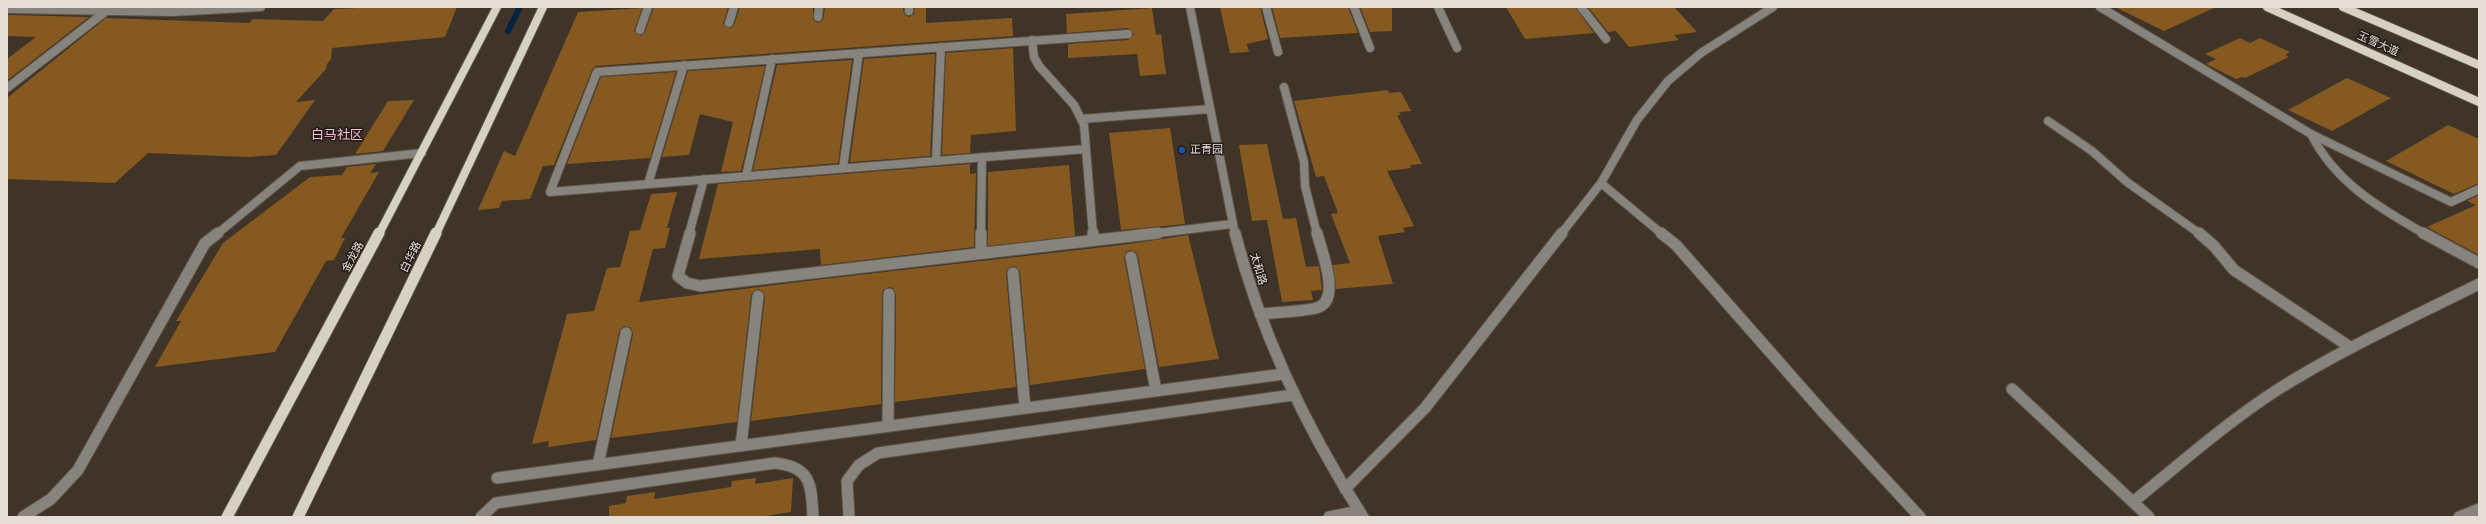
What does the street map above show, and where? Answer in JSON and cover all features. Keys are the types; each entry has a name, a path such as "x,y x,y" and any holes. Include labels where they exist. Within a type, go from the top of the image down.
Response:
{"main road":[{"name":"金龙路","path":"228,517 422,153 497,7"},
{"name":"白华路","path":"298,517 497,108 543,7"},
{"name":"玉雪大道","path":"2267,7 2479,102"},
{"name":"玉雪大道","path":"2343,7 2479,65"}],"street":[{"path":"9,9 105,12 122,9 172,12 261,7"},
{"path":"640,30 648,7"},
{"path":"729,23 734,7"},
{"path":"818,17 820,7"},
{"name":"太和路","path":"1190,7 1232,224 1260,314 1293,396 1321,450 1361,514"},
{"path":"1266,7 1278,52"},
{"path":"1354,7 1370,48"},
{"path":"1438,7 1457,48"},
{"path":"1581,7 1606,39"},
{"path":"1345,489 1425,408 1601,183 1637,120 1668,81 1719,40 1773,7"},
{"path":"2100,7 2311,134 2450,202 2479,189"},
{"path":"7,88 105,12"},
{"path":"1086,149 550,192 596,72 1128,34"},
{"path":"1032,40 1034,57 1039,66 1074,105 1084,125 1094,240"},
{"path":"936,161 941,47"},
{"path":"843,168 859,53"},
{"path":"746,176 772,59"},
{"path":"648,184 684,65"},
{"path":"1260,314 1319,307 1328,299 1331,288 1304,186 1304,162 1284,87"},
{"path":"1081,119 1210,110"},
{"path":"2048,121 2092,151 2126,182 2202,235 2214,246 2234,270 2350,347"},
{"path":"2311,134 2321,155 2360,193 2381,208 2479,263"},
{"path":"23,517 51,499 78,470 205,242 300,166 422,153"},
{"path":"981,253 982,157"},
{"path":"704,179 678,276 693,285 1232,224"},
{"path":"1601,183 1676,245 1822,411 1920,517"},
{"path":"1131,257 1156,391"},
{"path":"1013,273 1025,408"},
{"path":"2133,502 2232,422 2275,392 2350,347 2479,284"},
{"path":"888,426 889,294"},
{"path":"741,446 758,296"},
{"path":"598,465 626,332"},
{"path":"497,478 1284,374"},
{"path":"2012,389 2149,517"},
{"path":"849,517 847,481 859,465 878,453 1293,396"},
{"path":"481,517 496,503 776,463 796,466 808,476 811,483 813,517"},
{"path":"2459,517 2479,508"},
{"path":"1329,517 1361,514"}],"building":[{"path":"383,7 457,7 445,37 332,48 331,59 327,64 326,69 296,102 315,100 276,155 247,157 148,153 115,183 7,179 7,98 106,18 249,23 253,19 323,21 334,9"},
{"path":"654,7 728,7 723,24 730,29 734,25 740,7 813,7 813,19 818,23 823,20 825,7 903,7 904,14 909,17 914,14 915,7 926,7 926,23 1012,18 1013,36 596,66 592,70 554,165 543,166 530,199 502,201 499,208 478,210 504,151 515,156 578,12 642,8 634,31 641,36 645,32"},
{"path":"1220,7 1260,7 1268,39 1247,44 1249,52 1230,53"},
{"path":"1272,7 1348,7 1358,33 1280,38"},
{"path":"1360,7 1392,7 1392,31 1370,32"},
{"path":"1506,7 1575,7 1594,33 1525,39"},
{"path":"1588,7 1674,7 1697,32 1674,35 1679,40 1629,47 1616,31 1608,32"},
{"path":"2115,7 2216,7 2164,31"},
{"path":"1152,8 1156,35 1161,34 1166,74 1140,76 1137,54 1068,58 1068,44 1128,40 1134,34 1128,28 1067,33 1066,14"},
{"path":"7,14 89,17 9,79 7,79 7,59 36,37 7,36"},
{"path":"2240,38 2250,43 2260,38 2290,52 2285,55 2289,57 2245,78 2242,77 2236,79 2206,64 2216,59 2205,54"},
{"path":"1013,48 1016,131 971,135 970,153 942,155 946,53"},
{"path":"935,54 930,156 850,162 864,59"},
{"path":"852,60 838,163 753,170 777,65"},
{"path":"765,66 741,171 721,172 733,122 700,114 689,155 662,157 688,71"},
{"path":"676,72 650,158 567,164 601,77"},
{"path":"2347,78 2391,98 2332,131 2288,110"},
{"path":"1388,90 1389,93 1401,92 1411,111 1399,112 1401,115 1397,115 1422,164 1410,165 1411,168 1387,171 1414,226 1403,228 1405,232 1378,236 1393,284 1336,289 1333,265 1350,263 1331,214 1338,213 1324,176 1316,177 1294,101"},
{"path":"414,100 383,151 355,154 388,101"},
{"path":"2448,125 2479,139 2479,183 2454,194 2386,161"},
{"path":"1170,128 1185,224 1121,230 1109,133"},
{"path":"1267,144 1283,219 1296,218 1306,267 1319,266 1322,290 1311,291 1313,300 1282,302 1267,220 1252,221 1239,145"},
{"path":"376,164 370,173 379,172 341,238 345,238 334,260 326,261 275,352 155,367 181,321 176,321 223,243 310,177 342,175 347,167"},
{"path":"970,164 970,174 976,173 974,247 821,265 820,249 699,259 718,184"},
{"path":"1069,165 1075,236 988,246 988,172"},
{"path":"677,192 667,228 670,228 665,248 653,249 639,302 823,279 1122,245 1188,235 1219,359 1159,367 1138,256 1136,252 1130,250 1126,252 1124,258 1145,369 1030,385 1020,272 1016,267 1012,266 1007,270 1006,274 1016,387 895,402 896,294 893,288 889,287 883,290 882,294 881,404 751,421 765,297 762,291 758,289 751,295 737,422 611,438 633,334 631,328 624,326 619,332 596,440 548,447 549,441 532,444 567,314 594,311 607,268 620,267 630,231 640,230 651,194"},
{"path":"2479,195 2479,255 2427,227 2476,205 2467,201"},
{"path":"756,478 755,484 793,478 791,512 759,517 609,517 609,506 626,503 627,496 655,492 654,499 731,487 732,481"}],"waterway":[{"path":"508,31 520,7"}],"place":[{"name":"正青园","path":"1182,150"}],"district":[{"name":"白马社区","path":"337,135"}]}
